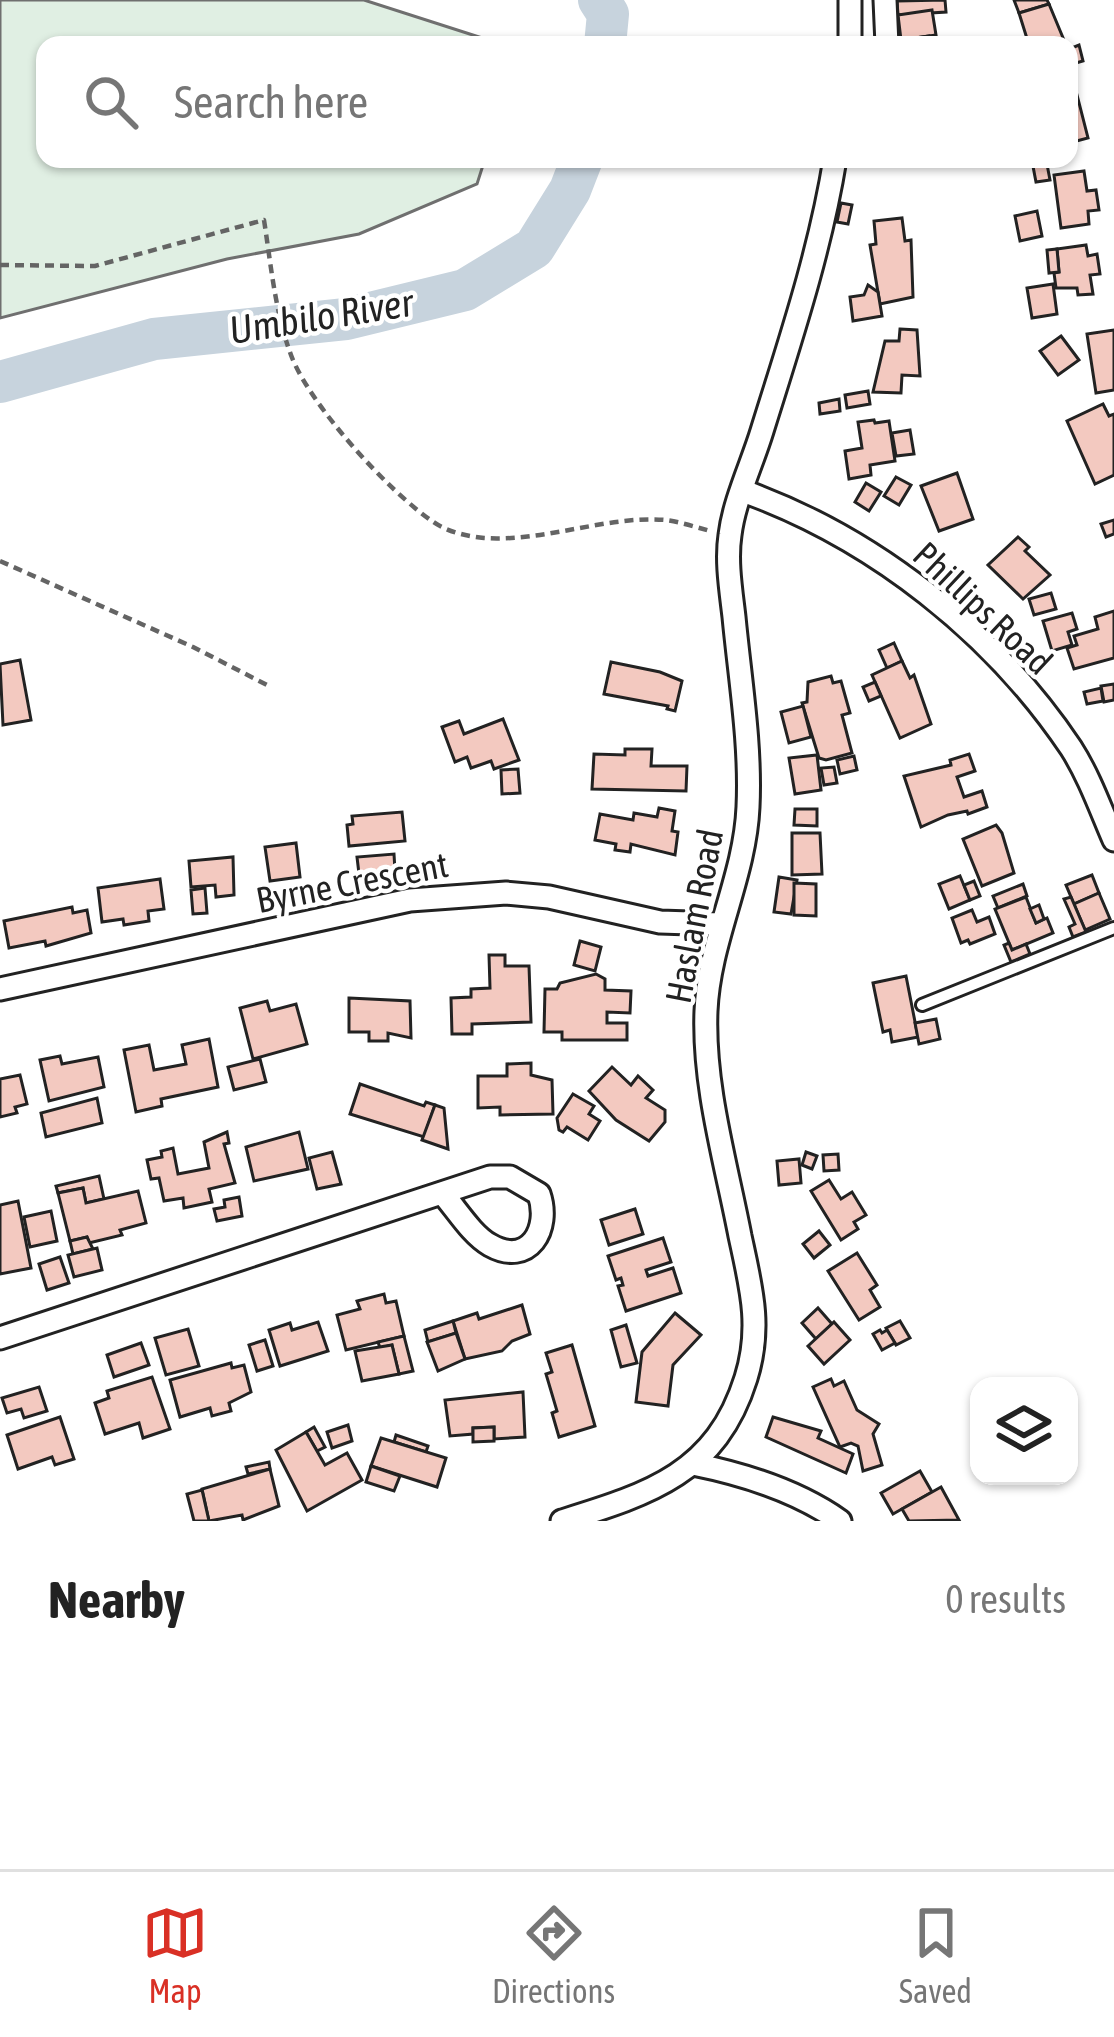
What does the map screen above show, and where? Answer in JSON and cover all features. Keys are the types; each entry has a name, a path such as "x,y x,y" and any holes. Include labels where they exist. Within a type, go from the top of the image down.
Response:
{"street":[{"path":"885,0 887,36"},
{"path":"849,1 850,36"},
{"name":"Haslam Road","path":"562,1521 651,1491 694,1464 725,1426 745,1383 757,1338 711,1088 706,1026 708,978 743,852 748,808 729,536 804,295 833,168"},
{"name":"Phillips Road","path":"743,491 788,507 852,540 899,572 967,631 1010,672 1073,751 1114,840"},
{"name":"Byrne Crescent","path":"0,989 410,900 473,893 549,897 660,922 720,924"},
{"path":"0,1338 490,1178 510,1177 539,1194 545,1212 542,1230 516,1252 501,1250 485,1243 443,1194"},
{"path":"694,1464 819,1506 840,1521"}],"lane":[{"path":"922,1005 1114,928"}],"path":[{"path":"0,265 95,266 264,220 281,326 299,372 347,441 432,522 459,535 485,538 549,536 640,520 667,520 729,536"},
{"path":"0,561 193,646 269,686"}],"green space":[{"path":"0,0 364,0 476,36 36,36 36,168 482,168 477,184 359,234 227,259 0,318"}],"building":[{"path":"945,0 946,12 898,15 897,1"},
{"path":"1014,0 1047,0 1049,4 1019,13"},
{"path":"1049,4 1062,36 1026,36 1019,13"},
{"path":"932,10 936,35 901,36 898,15"},
{"path":"1078,99 1088,138 1078,141"},
{"path":"1033,168 1048,168 1050,180 1036,182"},
{"path":"1084,171 1087,191 1096,190 1099,210 1088,211 1089,224 1061,228 1054,175"},
{"path":"841,203 852,205 848,224 837,222"},
{"path":"1037,211 1042,236 1020,241 1015,216"},
{"path":"902,218 905,241 911,240 913,297 880,304 870,245 876,244 874,221"},
{"path":"1086,245 1088,256 1097,254 1100,274 1090,275 1093,294 1056,288 1057,249"},
{"path":"1057,249 1059,272 1049,273 1047,250"},
{"path":"1053,284 1057,314 1032,318 1027,288"},
{"path":"868,285 878,292 882,316 853,321 850,297 864,295"},
{"path":"900,329 917,330 920,376 902,375 901,393 873,392 885,341 899,341"},
{"path":"1114,330 1114,390 1096,393 1087,334"},
{"path":"1061,336 1079,360 1058,375 1040,351"},
{"path":"868,391 870,404 847,408 845,395"},
{"path":"839,399 840,411 820,414 819,403"},
{"path":"1103,404 1109,416 1114,414 1114,475 1095,484 1067,421"},
{"path":"889,421 895,461 870,465 871,475 849,479 845,451 862,448 858,422"},
{"path":"910,430 914,454 896,456 892,433"},
{"path":"957,473 973,519 939,531 921,486"},
{"path":"896,477 911,485 899,505 884,496"},
{"path":"866,483 881,492 869,511 855,502"},
{"path":"1114,520 1114,534 1106,537 1101,524"},
{"path":"1018,537 1029,547 1025,551 1050,575 1023,599 988,565"},
{"path":"1051,593 1056,609 1034,615 1029,599"},
{"path":"1114,611 1114,658 1074,669 1067,648 1077,645 1074,636 1098,629 1095,617"},
{"path":"1072,613 1077,629 1068,632 1072,645 1052,651 1043,621"},
{"path":"894,643 902,661 887,668 879,650"},
{"path":"20,660 31,720 3,725 0,664"},
{"path":"902,661 910,678 914,675 931,724 900,738 872,675"},
{"path":"611,662 682,681 675,711 604,694"},
{"path":"831,676 833,683 841,681 850,713 842,715 852,753 826,760 819,758 802,703 807,702 808,682"},
{"path":"875,682 881,696 869,701 863,687"},
{"path":"1114,684 1114,700 1104,702 1101,686"},
{"path":"1101,688 1103,701 1087,704 1084,692"},
{"path":"803,706 811,737 789,743 781,712"},
{"path":"503,719 519,760 494,769 491,761 471,768 467,757 455,762 442,727 459,721 464,734"},
{"path":"625,749 652,749 651,766 687,766 686,791 592,789 594,754 625,755"},
{"path":"969,754 975,771 957,777 964,797 982,791 987,807 948,815 921,827 904,776 951,765 950,760"},
{"path":"817,755 821,790 795,794 789,758"},
{"path":"854,756 857,770 840,774 837,760"},
{"path":"834,767 837,783 824,785 821,768"},
{"path":"518,769 520,793 502,794 501,770"},
{"path":"659,808 675,811 675,855 631,844 630,852 615,850 616,844 595,840 600,814 633,820 634,813 657,817"},
{"path":"795,809 817,809 817,826 794,825"},
{"path":"402,812 405,841 349,846 347,825 353,824 352,816"},
{"path":"996,825 1014,873 982,886 963,839"},
{"path":"792,833 820,833 822,874 792,875"},
{"path":"296,843 300,877 270,881 265,847"},
{"path":"394,854 395,871 359,874 357,857"},
{"path":"233,857 234,895 216,897 215,885 191,887 189,861"},
{"path":"1092,875 1099,893 1074,904 1066,885"},
{"path":"960,876 970,900 949,909 939,884"},
{"path":"779,877 797,880 791,914 774,912"},
{"path":"160,879 164,909 148,911 149,921 102,922 98,888"},
{"path":"974,881 980,896 970,900 964,885"},
{"path":"794,883 816,884 816,916 794,915"},
{"path":"1023,884 1027,896 998,908 993,896"},
{"path":"205,888 207,913 193,914 191,890"},
{"path":"1099,893 1110,919 1085,930 1074,904"},
{"path":"1026,897 1036,923 1047,918 1053,933 1012,950 995,909"},
{"path":"1071,897 1086,932 1073,937 1069,927 1075,924 1064,899"},
{"path":"1039,905 1044,919 1036,923 1030,909"},
{"path":"72,907 73,913 87,910 91,933 46,946 45,941 9,948 4,921"},
{"path":"972,910 977,922 989,917 995,934 961,943 952,918"},
{"path":"580,941 601,947 595,971 574,965"},
{"path":"1009,943 1012,950 1026,944 1030,954 1011,962 1004,945"},
{"path":"489,955 505,955 505,966 529,966 531,1022 472,1024 472,1034 452,1034 451,998 471,997 471,989 490,988"},
{"path":"596,974 605,979 605,990 631,991 630,1013 607,1012 607,1023 627,1023 627,1040 562,1040 562,1032 544,1032 545,989"},
{"path":"906,976 918,1037 892,1042 890,1030 883,1032 873,983"},
{"path":"349,998 410,1001 411,1038 388,1033 388,1041 369,1041 369,1032 349,1032"},
{"path":"267,1001 270,1011 296,1004 307,1044 253,1059 240,1008"},
{"path":"936,1019 940,1039 919,1044 915,1023"},
{"path":"209,1039 218,1087 161,1099 162,1106 136,1112 124,1050 149,1045 154,1070 186,1064 182,1045"},
{"path":"60,1056 62,1064 98,1057 104,1087 49,1101 40,1060"},
{"path":"260,1059 266,1082 234,1090 228,1067"},
{"path":"531,1063 531,1075 552,1080 553,1114 500,1115 500,1107 478,1108 478,1076 507,1076 507,1064"},
{"path":"612,1067 631,1085 638,1076 653,1090 646,1098 665,1110 665,1122 649,1141 616,1120 589,1091"},
{"path":"20,1075 27,1104 15,1107 17,1113 0,1117 0,1079"},
{"path":"360,1084 424,1106 426,1102 435,1105 424,1137 350,1114"},
{"path":"573,1094 594,1106 589,1114 600,1121 588,1140 567,1127 559,1130 557,1118"},
{"path":"97,1098 102,1123 46,1137 41,1113"},
{"path":"435,1105 444,1108 448,1149 422,1140"},
{"path":"227,1132 229,1143 224,1144 235,1183 209,1189 212,1202 184,1208 183,1198 164,1201 159,1178 151,1179 147,1160 173,1148 178,1174 209,1168 204,1142"},
{"path":"299,1132 308,1169 254,1181 246,1147"},
{"path":"332,1152 341,1184 317,1189 309,1158"},
{"path":"806,1152 817,1156 812,1169 802,1165"},
{"path":"838,1154 839,1170 824,1171 823,1155"},
{"path":"799,1159 801,1183 779,1185 777,1161"},
{"path":"99,1176 104,1199 86,1203 83,1188 58,1193 56,1186"},
{"path":"829,1180 841,1199 852,1192 866,1215 854,1222 858,1229 841,1240 811,1191"},
{"path":"83,1188 86,1203 138,1191 146,1223 89,1243 87,1237 70,1241 58,1193"},
{"path":"239,1197 242,1216 217,1221 214,1209 225,1207 224,1200"},
{"path":"18,1201 31,1268 0,1274 0,1205"},
{"path":"635,1209 643,1234 609,1245 601,1220"},
{"path":"51,1211 57,1241 30,1247 24,1217"},
{"path":"819,1231 830,1245 814,1258 803,1244"},
{"path":"87,1237 93,1249 73,1254 70,1241"},
{"path":"663,1238 671,1262 646,1270 648,1276 673,1268 681,1293 626,1311 618,1286 623,1285 621,1278 616,1280 608,1256"},
{"path":"97,1248 102,1270 74,1277 68,1255"},
{"path":"857,1253 877,1285 870,1290 880,1307 859,1320 828,1271"},
{"path":"60,1257 69,1283 47,1290 39,1264"},
{"path":"384,1294 386,1303 396,1301 404,1336 346,1350 337,1315 360,1309 357,1301"},
{"path":"522,1305 530,1334 502,1351 465,1359 453,1321 477,1313 479,1319"},
{"path":"818,1308 832,1324 816,1339 802,1323"},
{"path":"675,1313 701,1335 673,1365 668,1406 636,1402 642,1352"},
{"path":"453,1321 456,1333 428,1342 425,1330"},
{"path":"900,1321 910,1338 896,1345 886,1328"},
{"path":"318,1322 328,1351 280,1366 269,1330 290,1323 292,1330"},
{"path":"834,1322 850,1340 824,1364 808,1346"},
{"path":"626,1325 637,1363 621,1367 611,1330"},
{"path":"188,1329 199,1366 166,1375 155,1338"},
{"path":"887,1330 895,1343 882,1350 873,1334"},
{"path":"456,1333 465,1359 438,1371 427,1342"},
{"path":"404,1336 413,1371 399,1374 392,1345 380,1348 378,1342"},
{"path":"265,1340 273,1366 257,1371 249,1345"},
{"path":"141,1343 149,1365 114,1377 107,1355"},
{"path":"392,1345 399,1374 362,1381 355,1351"},
{"path":"572,1345 595,1426 559,1437 546,1353"},
{"path":"231,1363 232,1368 244,1365 251,1392 229,1403 231,1411 212,1416 210,1408 180,1417 170,1380"},
{"path":"152,1377 170,1429 143,1438 139,1423 105,1434 95,1403 109,1398 107,1391"},
{"path":"831,1379 834,1386 844,1381 857,1410 879,1424 873,1434 882,1465 863,1471 858,1446 840,1447 813,1387"},
{"path":"39,1387 47,1411 24,1418 21,1409 7,1413 2,1398"},
{"path":"523,1392 525,1437 494,1439 494,1427 450,1436 445,1400"},
{"path":"60,1417 74,1459 55,1465 52,1457 18,1469 7,1435"},
{"path":"773,1417 821,1431 818,1438 853,1454 846,1473 766,1437"},
{"path":"348,1425 352,1441 332,1448 327,1432"},
{"path":"314,1427 325,1447 317,1451 306,1432"},
{"path":"494,1427 494,1441 473,1442 473,1428"},
{"path":"306,1432 325,1465 347,1453 362,1480 307,1511 276,1450"},
{"path":"396,1435 428,1446 426,1452 394,1442"},
{"path":"381,1438 446,1458 437,1487 371,1466"},
{"path":"269,1462 270,1469 248,1474 246,1467"},
{"path":"371,1466 400,1476 394,1491 366,1482"},
{"path":"270,1469 279,1506 243,1520 242,1515 209,1521 202,1489"},
{"path":"920,1471 932,1492 893,1514 881,1493"},
{"path":"941,1487 959,1520 909,1521 902,1509"},
{"path":"202,1490 209,1521 194,1521 187,1494"}],"waterway":[{"name":"Umbilo River","path":"599,0 608,14 606,36"},
{"name":"Umbilo River","path":"0,382 154,339 346,319 465,290 534,248 579,168"}]}
